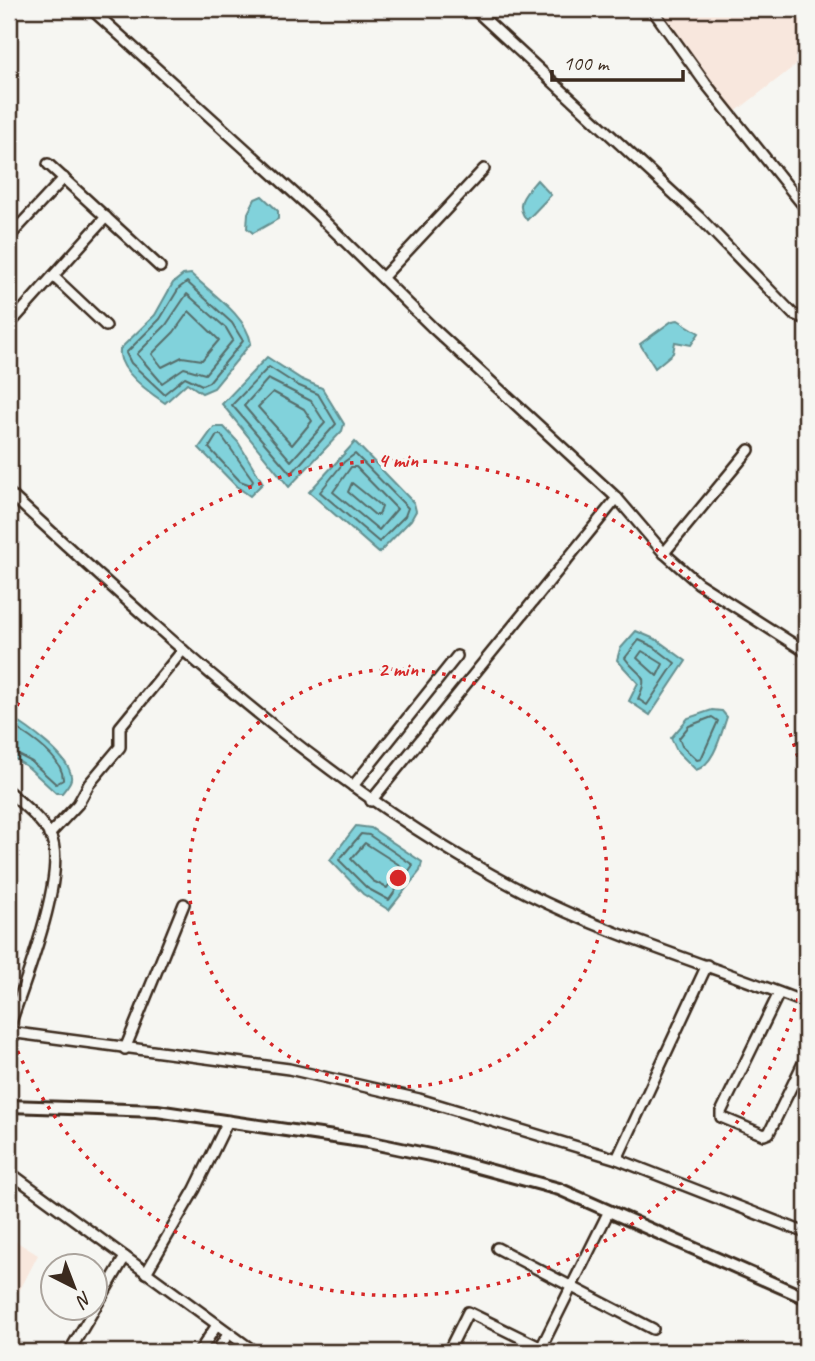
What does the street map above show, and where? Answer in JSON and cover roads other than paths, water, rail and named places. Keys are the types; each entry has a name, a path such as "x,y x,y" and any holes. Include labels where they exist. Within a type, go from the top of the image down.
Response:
{"street":[{"path":"91,9 383,277 617,498 664,553 698,583 806,652"},
{"path":"474,9 699,217 793,314 806,319"},
{"path":"652,9 706,84 806,209"},
{"path":"48,163 160,267"},
{"path":"383,277 484,169"},
{"path":"9,237 64,177"},
{"path":"9,325 106,217"},
{"path":"53,276 106,326"},
{"path":"664,553 749,450"},
{"path":"9,493 183,650 372,801 523,891 574,916 806,1003"},
{"path":"372,801 617,498"},
{"path":"49,835 78,804 89,785 120,747 120,727 183,650"},
{"path":"353,786 457,656"},
{"path":"9,792 49,835 54,855 53,883 9,1030 326,1077 419,1099 617,1159 806,1233"},
{"path":"125,1049 184,904"},
{"path":"617,1159 707,965"},
{"path":"779,993 720,1112 721,1117 764,1135 769,1133 806,1057"},
{"path":"9,1106 146,1110 368,1142 444,1158 559,1189 806,1298"},
{"path":"146,1273 195,1189 228,1121"},
{"path":"9,1172 255,1352"},
{"path":"448,1352 468,1312 543,1351 609,1211"},
{"path":"497,1248 653,1329"},
{"path":"69,1352 125,1258"},
{"path":"199,1352 217,1325"},
{"path":"216,1352 229,1334"}],"water":[{"path":"537,180 551,195 527,220 521,204 525,194"},
{"path":"262,196 278,211 278,219 253,233 247,228 248,213 255,199"},
{"path":"191,274 235,314 248,333 251,343 214,388 202,393 187,383 165,403 143,387 129,372 120,357 120,349 155,315 173,283 183,275"},
{"path":"678,320 699,333 691,345 675,342 673,353 655,368 640,344 672,321"},
{"path":"267,357 301,379 322,388 344,424 342,431 289,487 222,404"},
{"path":"214,427 224,427 238,442 263,483 250,496 236,486 199,448"},
{"path":"355,442 414,503 416,511 411,520 379,553 309,492"},
{"path":"636,631 657,640 686,661 650,715 629,701 638,683 617,660 620,649"},
{"path":"712,710 722,711 727,717 712,756 696,770 677,751 671,738 688,718"},
{"path":"9,716 47,743 65,762 71,779 62,793 56,793 29,768 9,755"},
{"path":"356,826 371,828 422,862 420,871 389,910 363,894 330,860"}]}
